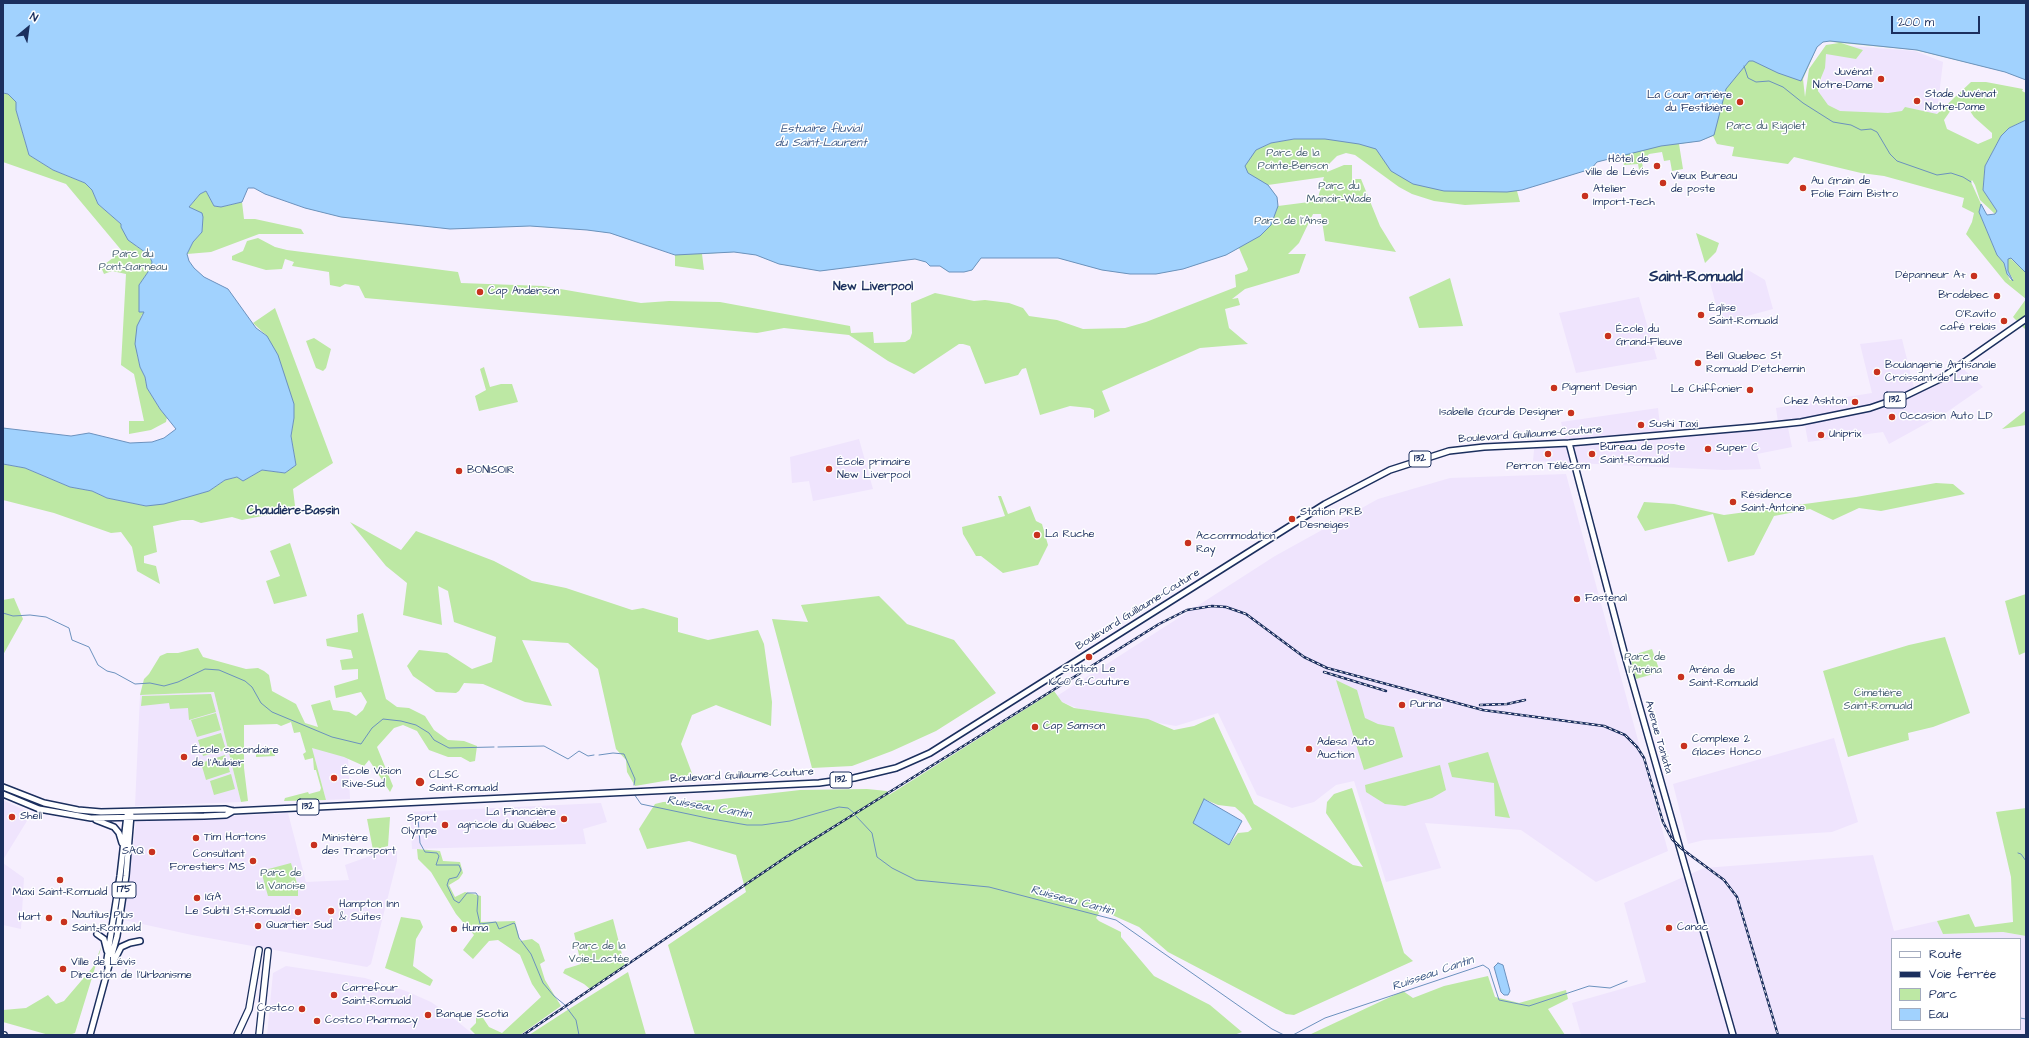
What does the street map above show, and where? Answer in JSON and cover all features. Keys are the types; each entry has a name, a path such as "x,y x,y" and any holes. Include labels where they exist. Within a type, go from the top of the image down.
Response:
{"highway":[{"path":"237,1035 249,1009 259,950"},
{"path":"259,1035 268,951"}],"main road":[{"name":"Boulevard Guillaume-Couture","path":"3,787 29,798 60,807 102,812 225,809 233,811 819,783 854,778 896,768 930,753 1321,507 1390,470 1449,451 1484,446 1569,443 1801,422 1870,408 1905,396 1940,379 2026,319"},
{"name":"Avenue Taniata","path":"1569,443 1624,652 1733,1035"},
{"name":"Boulevard Guillaume-Couture","path":"3,794 39,809 91,818 226,815 233,811"},
{"name":"175","path":"90,1035 112,958 118,931 126,876 129,812"},
{"path":"91,818 114,827 119,833 123,848"},
{"name":"175","path":"108,970 107,959 114,928 123,848 129,818"},
{"path":"98,934 104,939 107,945 107,959"},
{"path":"105,980 121,947 140,941"}],"shaded area":[{"name":"Juvénat Notre-Dame","path":"1837,45 1915,51 1943,62 1935,129 1852,116 1817,104 1827,48"},
{"path":"1748,270 1765,280 1773,309 1721,323 1709,279"},
{"name":"École du Grand-Fleuve","path":"1639,297 1657,359 1576,373 1559,313"},
{"path":"1902,339 1914,388 1959,365 1983,387 1947,412 1889,444 1883,432 1808,442 1804,420 1787,423 1792,447 1757,454 1761,469 1724,470 1533,461 1535,440 1565,438 1561,422 1658,408 1661,434 1778,422 1776,408 1872,393 1860,344"},
{"name":"École primaire New Liverpool","path":"859,439 873,489 813,501 809,481 792,483 790,457"},
{"path":"1566,474 1668,851 1596,882 1521,830 1425,823 1441,868 1386,882 1354,781 1336,785 1314,802 1292,808 1257,795 1218,713 1176,726 1082,710 1062,702 1057,696 1275,556 1378,499 1450,478"},
{"name":"École secondaire de l'Aubier","path":"214,692 241,802 135,806 140,695"},
{"path":"1834,738 1858,822 1832,832 1704,840 1688,844 1673,784"},
{"name":"École Vision Rive-Sud","path":"311,745 348,757 350,799 326,800"},
{"path":"3,800 30,813 30,816 3,860"},
{"path":"601,803 607,822 583,829 586,844 412,849 410,812"},
{"path":"288,813 306,882 349,880 345,865 384,851 397,851 397,861 371,964 367,967 192,935 124,920 136,821"},
{"path":"1873,855 1894,931 1937,921 1943,934 2003,932 2026,936 2026,1035 1581,1035 1572,1003 1646,982 1624,903 1704,868"},
{"path":"3,863 24,878 21,929 3,925"},
{"name":"Carrefour Saint-Romuald","path":"286,966 365,978 406,991 431,1002 474,1035 267,1035 273,973"}],"green space":[{"path":"2017,3 2026,80 2005,72 1915,50 1841,43 1863,50 1856,59 1826,54 1825,68 1818,91 1828,105 1840,111 1888,113 1902,111 1905,107 1937,114 1971,82 1986,82 2023,89 2022,91 2026,93 2026,120 2009,128 2001,136 1985,166 1983,190 1997,211 1995,214 1980,200 1972,180 1971,182 1981,204 1979,212 1997,255 2004,263 2010,280 2013,279 2008,271 2008,259 2010,258 2026,273 2026,299 2005,282 1966,234 1972,222 1974,213 1962,207 1964,198 1884,176 1861,173 1794,157 1788,164 1732,156 1734,147 1717,144 1713,136 1700,141 1679,144 1683,169 1672,171 1670,160 1664,161 1662,152 1649,154 1642,162 1644,174 1640,175 1638,164 1624,165 1622,156 1597,162 1591,169 1517,191 1520,202 1465,205 1434,201 1412,194 1399,187 1355,155 1346,153 1337,156 1329,164 1327,172 1344,165 1352,165 1352,179 1361,179 1380,226 1396,252 1325,241 1321,214 1313,214 1299,243 1288,254 1306,254 1299,273 1245,289 1232,299 1238,298 1240,305 1225,309 1229,328 1248,344 1200,348 1102,391 1110,411 1094,418 1094,410 1090,408 1070,406 1040,415 1026,368 1022,369 1018,375 985,384 970,346 963,344 959,344 914,374 888,361 849,335 784,328 757,333 365,298 359,286 345,284 340,287 330,285 329,272 292,266 294,262 285,259 282,269 266,270 232,260 232,256 243,251 247,241 258,238 275,247 287,250 458,272 461,283 543,286 641,303 669,301 720,302 850,326 851,333 873,332 874,343 905,342 910,339 912,333 911,303 935,293 974,301 985,300 1009,303 1023,308 1029,316 1057,320 1083,329 1125,328 1146,322 1236,287 1235,275 1247,271 1248,269 1239,248 1226,255 1183,269 1156,274 1130,274 1102,270 1058,258 981,258 972,270 964,272 949,272 940,266 930,266 926,262 915,259 820,271 779,264 756,255 734,252 702,254 704,270 675,266 675,255 672,253 610,233 530,226 450,229 341,217 305,208 1256,150 1271,143 1294,139 1660,34","holes":["1827,41 1839,43 1826,45 1809,69 1805,97 1803,79 1817,47 1821,43","1961,102 1964,102 1974,117 1992,133 1992,138 1978,144 1947,129 1944,120 1951,110","1324,177 1317,201 1278,206 1277,197 1268,185"]},
{"name":"Parc du Pont-Garneau","path":"3,93 8,94 16,102 16,110 29,155 53,170 85,183 92,190 98,204 121,224 136,246 149,255 152,262 150,269 139,285 139,311 145,312 141,316 137,354 147,388 160,409 167,417 166,422 151,430 129,434 129,421 144,421 134,374 121,365 126,274 112,271 104,274 101,267 122,251 66,184 3,162"},
{"path":"206,191 214,206 221,207 242,202 244,219 255,219 301,229 304,234 259,234 211,252 187,254 193,242 202,232 203,217 189,207 200,194"},
{"path":"1696,233 1719,243 1716,252 1705,263"},
{"path":"1450,278 1463,326 1419,328 1409,297"},
{"path":"2026,299 2026,330 2013,317"},
{"path":"275,308 333,463 293,489 295,506 272,514 242,520 232,517 201,523 193,520 182,520 153,526 157,552 144,556 144,563 156,566 160,584 137,571 132,547 121,532 111,533 54,513 3,500 3,464 25,468 70,487 92,491 107,498 146,506 209,491 225,480 238,477 243,481 262,470 285,473 296,465 291,436 294,418 267,336 253,323"},
{"path":"314,338 331,349 326,368 323,371 316,368 306,341"},
{"path":"484,367 490,387 501,384 512,384 518,402 479,411 475,396 486,390 480,369"},
{"path":"2026,410 2026,425 2002,429"},
{"path":"1936,483 1953,484 1965,494 1881,511 1859,508 1833,520 1810,509 1774,516 1754,555 1728,562 1713,514 1645,531 1637,517 1644,502 1674,504 1724,515 1856,497"},
{"path":"998,496 1001,496 1008,514 1030,506 1036,521 1042,524 1048,545 1038,565 1003,573 981,556 976,556 963,534 962,527 1005,516"},
{"path":"350,522 401,550 416,531 494,561 532,581 566,588 632,610 643,608 678,618 678,632 708,640 758,630 764,644 772,702 771,726 716,705 692,715 681,744 693,776 635,786 627,772 626,760 616,749 598,669 568,643 522,640 552,706 525,702 483,684 464,683 456,693 436,692 413,676 407,666 419,650 447,653 472,669 492,662 496,637 454,622 448,591 438,586 442,625 403,615 407,583 386,566"},
{"path":"290,543 307,596 274,604 266,581 280,576 270,551"},
{"path":"2026,594 2026,652 2019,655 2005,601"},
{"path":"879,596 907,624 954,640 996,693 936,731 892,751 852,766 812,768 772,619 808,622 801,605"},
{"path":"14,598 23,619 3,655 3,600"},
{"path":"363,613 386,699 397,707 409,708 425,716 434,730 448,740 464,741 477,746 475,761 470,762 461,757 448,757 429,750 417,731 403,725 394,728 377,747 393,786 390,792 369,760 364,766 344,757 312,748 326,800 284,801 285,798 308,792 309,794 320,791 321,788 316,770 314,770 313,758 305,760 303,754 306,752 300,732 294,733 291,722 281,726 277,724 244,725 244,768 248,801 241,802 214,692 140,695 144,679 149,674 160,656 167,653 178,653 198,648 203,657 246,669 258,668 264,671 269,675 272,691 296,704 305,723 318,727 311,705 330,700 333,710 349,712 356,716 363,710 367,702 361,692 336,698 334,686 358,679 358,669 342,670 340,660 353,658 351,650 327,646 326,639 358,632 357,615"},
{"name":"Cimetière Saint-Romuald","path":"1945,637 1970,713 1933,727 1908,733 1909,740 1848,757 1823,671 1909,645"},
{"name":"Parc de l'Aréna","path":"1652,649 1660,672 1636,679 1630,656"},
{"path":"1336,680 1357,690 1365,718 1378,724 1394,727 1403,757 1364,770"},
{"path":"1054,691 1062,702 1074,708 1148,719 1174,730 1194,726 1214,717 1254,804 1353,865 1363,867 1326,813 1327,802 1334,794 1352,788 1404,953 1413,961 1294,1015 1286,1014 1168,952 1139,927 1101,910 1096,918 1121,932 1121,937 1154,976 1210,1005 1242,1032 1234,1035 695,1035 668,945 746,892 736,855 689,841 647,849 639,829 655,804 663,802 713,800 800,790 867,789 887,791 889,795","holes":["1204,799 1218,805 1235,807 1244,815 1252,829 1248,832 1238,833 1229,845"]},
{"path":"211,694 216,712 189,720 188,708 170,709 169,703 141,706 142,696"},
{"path":"216,713 221,730 197,737 191,720"},
{"path":"221,733 226,750 203,756 198,740"},
{"path":"274,747 275,756 256,757 256,748"},
{"path":"1488,752 1510,818 1495,816 1494,783 1452,777 1448,763"},
{"path":"225,755 230,772 206,780 201,763"},
{"path":"1440,765 1446,790 1432,798 1405,806 1385,804 1366,792 1365,785"},
{"path":"231,774 235,789 214,795 210,781"},
{"path":"2026,808 2026,936 2003,932 1943,934 1937,921 1969,914 1975,927 2013,922 2011,877 1996,812"},
{"path":"390,817 388,846 373,850 367,819"},
{"path":"417,849 440,851 443,861 460,862 463,873 459,879 449,885 455,897 465,892 481,896 481,922 515,921 520,941 532,939 539,944 545,961 540,964 545,980 561,1006 520,1035 476,1035 470,1029 476,1023 476,1016 483,1018 489,1027 502,1033 541,997 532,984 520,955 498,940 489,941 473,959 463,950 474,935 456,914 431,872 418,859"},
{"name":"Parc de la Vanoise","path":"291,863 298,887 298,896 268,896 261,871"},
{"path":"401,917 420,920 423,927 416,939 413,966 433,980 430,986 385,968"},
{"name":"Parc de la Voie-Lactée","path":"613,919 625,966 590,989 584,984 563,973 565,969 581,964 574,933"},
{"path":"102,945 75,1033 69,1035 49,1035 3,1022 3,1010 26,1008 48,995 56,1004 64,1001 93,967"},
{"path":"628,972 646,1035 529,1035 566,1011"},
{"path":"1488,976 1495,997 1519,1003 1566,990 1568,999 1548,1009 1565,1035 1309,1035 1403,991 1413,998 1444,986"}],"water":[{"name":"Estuaire fluvial du Saint-Laurent","path":"3,3 2026,3 2026,80 2005,72 1917,50 1830,41 1823,42 1817,47 1801,81 1778,73 1753,61 1749,61 1726,89 1714,135 1700,141 1661,146 1597,162 1591,169 1522,190 1507,192 1444,191 1413,184 1391,171 1376,149 1359,144 1325,139 1294,139 1271,143 1256,150 1245,166 1248,173 1268,185 1277,197 1278,206 1271,225 1260,236 1226,255 1183,269 1156,274 1130,274 1102,270 1058,258 981,258 972,270 964,272 949,272 940,266 930,266 926,262 915,259 820,271 779,264 756,255 734,252 675,255 610,233 587,230 530,226 450,229 341,217 305,208 265,194 254,188 248,188 242,202 221,207 214,206 206,191 200,194 189,207 202,213 203,217 202,232 193,242 187,254 189,261 204,277 228,289 256,328 267,336 278,355 294,404 294,418 291,436 296,465 285,473 262,470 243,481 237,477 225,480 209,491 164,504 146,506 107,498 92,491 70,487 25,468 3,464 3,428 71,436 89,433 130,443 152,442 164,438 176,429 160,409 147,388 145,377 140,367 135,344 137,326 144,312 139,312 139,285 150,269 152,262 149,255 128,240 121,227 121,224 98,204 92,190 85,183 53,170 29,155 16,110 16,102 8,94 3,93"},
{"path":"2026,120 2026,273 2011,258 2008,259 2008,271 2013,281 2007,274 2004,263 1997,255 1979,212 1981,204 1987,215 1995,214 1997,211 1983,190 1985,166 2001,136 2009,128"},
{"path":"1204,799 1242,821 1229,845 1193,823"},
{"path":"1498,963 1503,965 1510,991 1508,995 1504,995 1501,992 1494,967"}],"waterway":[{"path":"1744,66 1748,78 1756,82 1769,81 1783,87 1803,103 1833,122 1851,125 1861,130 1871,129 1877,132 1890,154 1897,161 1937,175 1951,173 1963,177 1971,182"},
{"name":"Ruisseau Cantin","path":"3,613 13,616 30,615 46,617 69,628 72,640 89,647 98,665 107,671 115,673 135,684 150,683 164,686 178,682 205,669 219,670 245,681 252,687 261,703 272,712 332,737 361,744 372,728 383,719 401,721 416,725 429,733 434,740 449,748 494,747"},
{"name":"Ruisseau Cantin","path":"498,747 544,746 568,759 579,751 588,756 594,755"},
{"name":"Ruisseau Cantin","path":"599,755 613,753 624,754 635,779 634,785"},
{"name":"Ruisseau Cantin","path":"634,794 641,804 747,825 762,825 790,821 839,807 848,808 854,813"},
{"name":"Ruisseau Cantin","path":"856,816 872,833 877,857 892,868 916,880 989,887 1116,920 1272,1029 1284,1035"},
{"path":"418,818 420,843 425,852 437,853 439,856 436,865 459,865 461,870 457,877 449,879 447,885 454,900 459,903 467,893 476,893 478,896 477,911 480,924 496,922 499,929 514,923 519,938 531,954 543,983 554,996 565,1005"},
{"path":"2018,853 2021,854 2026,861"},
{"name":"Ruisseau Cantin","path":"1293,1035 1325,1018 1483,965 1489,969 1499,1000 1529,1006 1589,986 1610,988 1627,981"},
{"path":"567,1008 576,1020 579,1035"},
{"path":"2021,1018 2026,1019"}],"railway":[{"path":"523,1035 795,851 1159,624 1187,610 1212,606 1226,607 1246,614 1304,657 1327,668 1483,710 1604,726 1625,735 1637,747 1644,758 1663,822 1672,839 1682,849 1724,880 1737,897 1778,1035"},
{"path":"1324,672 1386,691"},
{"path":"1480,705 1507,704 1525,700"}],"place":[{"name":"Juvénat Notre-Dame","path":"1881,79"},
{"name":"Stade Juvénat Notre-Dame","path":"1917,101"},
{"name":"La Cour arrière du Festibière","path":"1740,102"},
{"name":"Hôtel de ville de Lévis","path":"1657,166"},
{"name":"Vieux Bureau de poste","path":"1663,183"},
{"name":"Au Grain de Folie Faim Bistro","path":"1803,188"},
{"name":"Atelier Import-Tech","path":"1585,196"},
{"name":"Dépanneur A+","path":"1974,276"},
{"name":"Cap Anderson","path":"480,292"},
{"name":"Brodebec","path":"1997,296"},
{"name":"Église Saint-Romuald","path":"1701,315"},
{"name":"O'Ravito café relais","path":"2004,321"},
{"name":"École du Grand-Fleuve","path":"1608,336"},
{"name":"Bell Quebec St Romuald D'etchemin","path":"1698,363"},
{"name":"Boulangerie Artisanale Croissant de Lune","path":"1877,372"},
{"name":"Pigment Design","path":"1554,388"},
{"name":"Le Chiffonier","path":"1750,390"},
{"name":"Chez Ashton","path":"1855,402"},
{"name":"Isabelle Gourde Designer","path":"1571,413"},
{"name":"Occasion Auto LD","path":"1892,417"},
{"name":"Sushi Taxi","path":"1641,425"},
{"name":"Uniprix","path":"1821,435"},
{"name":"Super C","path":"1708,449"},
{"name":"Perron Télécom","path":"1548,454"},
{"name":"Bureau de poste Saint-Romuald","path":"1592,454"},
{"name":"École primaire New Liverpool","path":"829,469"},
{"name":"BONISOIR","path":"459,471"},
{"name":"Résidence Saint-Antoine","path":"1733,502"},
{"name":"Station PRB Desneiges","path":"1292,519"},
{"name":"La Ruche","path":"1037,535"},
{"name":"Accommodation Ray","path":"1188,543"},
{"name":"Fastenal","path":"1577,599"},
{"name":"Station Le 1660 G.-Couture","path":"1089,657"},
{"name":"Aréna de Saint-Romuald","path":"1681,677"},
{"name":"Purina","path":"1402,705"},
{"name":"Cap Samson","path":"1035,727"},
{"name":"Complexe 2 Glaces Honco","path":"1684,746"},
{"name":"Adesa Auto Auction","path":"1309,749"},
{"name":"École secondaire de l'Aubier","path":"184,757"},
{"name":"École Vision Rive-Sud","path":"334,778"},
{"name":"CLSC Saint-Romuald","path":"420,782"},
{"name":"Shell","path":"12,817"},
{"name":"La Financière agricole du Québec","path":"564,819"},
{"name":"Sport Olympe","path":"445,825"},
{"name":"Tim Hortons","path":"196,838"},
{"name":"Ministère des Transport","path":"314,845"},
{"name":"SAQ","path":"152,852"},
{"name":"Consultant Forestiers MS","path":"253,861"},
{"name":"Maxi Saint-Romuald","path":"60,880"},
{"name":"IGA","path":"197,898"},
{"name":"Hampton Inn & Suites","path":"331,911"},
{"name":"Le Subtil St-Romuald","path":"298,912"},
{"name":"Hart","path":"49,918"},
{"name":"Nautilus Plus Saint-Romuald","path":"64,922"},
{"name":"Quartier Sud","path":"258,926"},
{"name":"Canac","path":"1669,928"},
{"name":"Huma","path":"454,929"},
{"name":"Ville de Lévis Direction de l'Urbanisme","path":"63,969"},
{"name":"Carrefour Saint-Romuald","path":"334,995"},
{"name":"Costco","path":"302,1009"},
{"name":"Banque Scotia","path":"428,1015"},
{"name":"Costco Pharmacy","path":"317,1021"}],"district":[{"name":"Saint-Romuald","path":"1696,278"},
{"name":"New Liverpool","path":"873,287"},
{"name":"Chaudière-Bassin","path":"293,511"}],"park label":[{"name":"Parc du Rigolet","path":"1766,127"},
{"name":"Parc de la Pointe-Benson","path":"1293,160"},
{"name":"Parc du Manoir-Wade","path":"1339,193"},
{"name":"Parc de l'Anse","path":"1291,222"}]}
